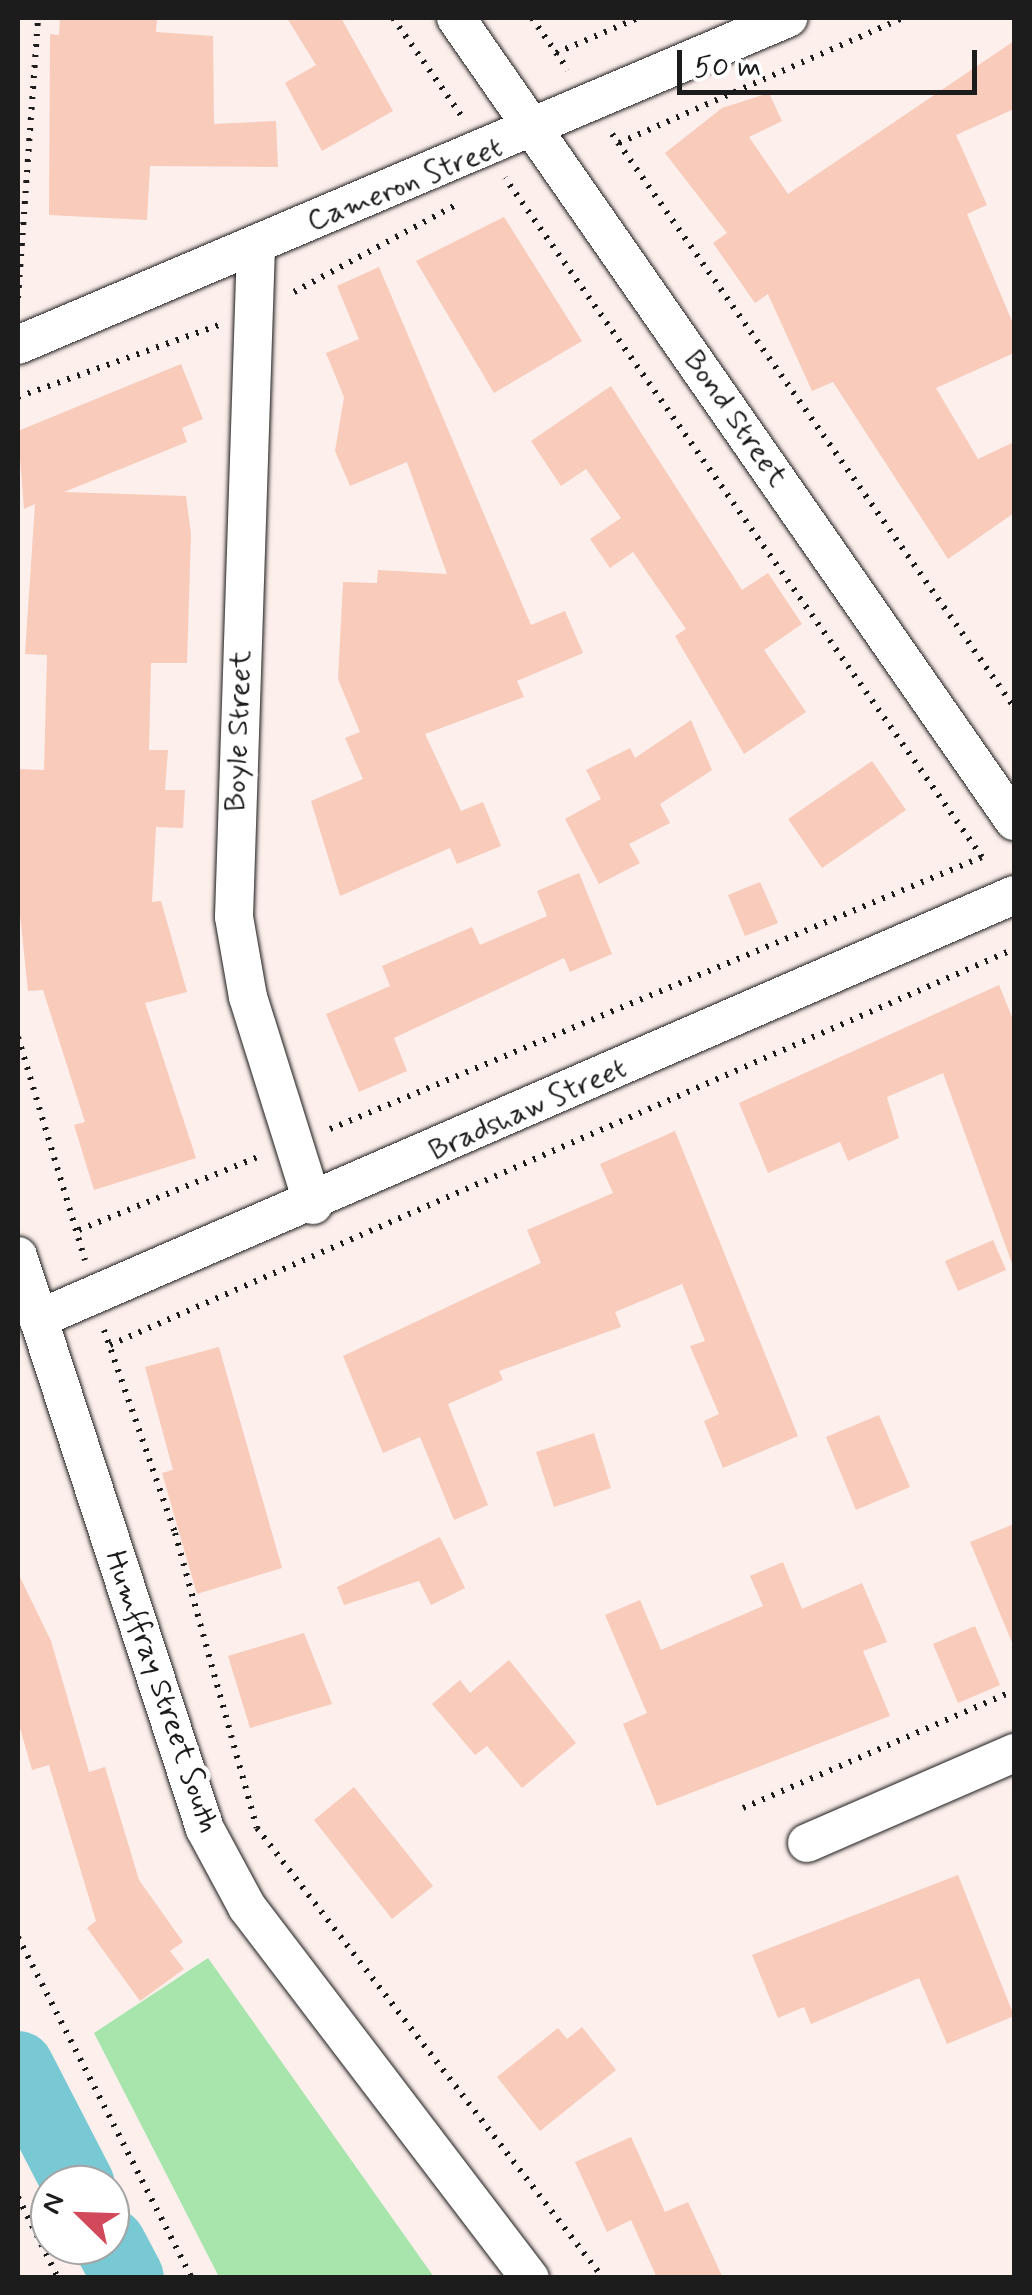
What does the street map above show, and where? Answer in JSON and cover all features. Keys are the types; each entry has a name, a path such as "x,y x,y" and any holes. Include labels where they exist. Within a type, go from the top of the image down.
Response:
{"street":[{"name":"Bond Street","path":"456,18 1014,821"},
{"name":"Cameron Street","path":"18,345 256,246 488,170 535,131 788,18"},
{"name":"Boyle Street","path":"256,246 257,312 234,917 248,998 312,1205"},
{"name":"Bradshaw Street","path":"38,1319 312,1205 1014,896"},
{"name":"Humffray Street South","path":"18,1256 188,1787 228,1876 530,2278"},
{"path":"807,1843 1014,1753"}],"path":[{"path":"18,298 38,18"},
{"path":"79,1230 982,857 507,178 488,170 394,18"},
{"path":"532,18 556,53 638,18"},
{"path":"903,18 618,143 1014,707"},
{"path":"18,398 257,312 474,196"},
{"path":"110,1345 1014,949"},
{"path":"18,1036 79,1230 92,1296 176,1533 257,1828 604,2278"},
{"path":"743,1808 1014,1691"},
{"path":"18,1937 192,2278"},
{"path":"18,2197 58,2278"}],"green space":[{"path":"208,1958 434,2277 219,2277 94,2033"}],"building":[{"path":"60,18 157,18 156,32 213,36 214,124 276,121 278,167 150,166 147,220 49,215 50,34 59,35"},
{"path":"287,18 341,18 393,111 322,151 285,83 316,65"},
{"path":"1014,41 1014,109 956,135 987,205 967,214 1014,326 1014,353 936,388 978,459 1014,442 1014,513 948,559 833,382 812,391 768,294 755,303 713,243 727,233 665,153 722,108 769,93 782,121 749,137 788,194"},
{"path":"504,217 582,341 494,393 416,261"},
{"path":"379,267 531,625 565,611 583,653 517,681 524,697 425,734 461,811 483,802 501,846 457,864 450,848 340,896 311,801 363,779 345,738 360,732 338,679 343,582 377,583 378,570 447,574 407,462 350,486 335,451 344,397 326,353 359,339 337,286"},
{"path":"181,364 203,419 182,428 187,442 64,492 186,496 191,534 187,663 151,663 149,750 168,750 165,790 185,790 183,828 156,827 152,902 161,901 187,992 145,1003 196,1158 94,1190 74,1125 85,1122 43,990 28,991 18,895 18,769 44,770 47,655 25,654 35,504 24,509 18,431"},
{"path":"611,386 742,590 768,573 802,624 764,650 806,712 744,754 675,636 686,629 633,552 610,568 590,539 621,518 586,469 561,486 531,441"},
{"path":"691,720 712,770 660,804 670,823 629,844 640,863 599,884 565,819 601,799 586,770 630,748 635,758"},
{"path":"872,761 906,810 822,868 788,819"},
{"path":"579,873 612,954 570,972 564,958 394,1038 407,1071 359,1092 326,1014 390,986 382,966 472,927 480,945 547,916 537,891"},
{"path":"760,882 778,923 745,936 728,895"},
{"path":"999,985 1014,1022 1014,1269 943,1073 887,1097 899,1138 848,1161 840,1142 768,1173 739,1103"},
{"path":"675,1131 798,1436 723,1468 704,1421 719,1414 690,1346 705,1341 682,1284 615,1312 621,1327 499,1371 503,1380 448,1404 488,1505 454,1520 420,1437 383,1453 343,1356 541,1263 527,1230 613,1193 600,1164"},
{"path":"993,1240 1006,1270 958,1291 945,1261"},
{"path":"219,1347 282,1568 197,1594 162,1473 173,1470 145,1367"},
{"path":"879,1415 910,1487 856,1510 826,1437"},
{"path":"594,1433 611,1488 554,1507 536,1452"},
{"path":"1014,1524 1014,1647 970,1542"},
{"path":"440,1537 465,1588 431,1605 419,1581 344,1605 337,1587"},
{"path":"783,1562 802,1609 862,1583 887,1642 863,1651 890,1716 657,1806 623,1724 647,1713 605,1615 640,1600 661,1650 763,1606 750,1576"},
{"path":"18,1573 51,1641 89,1772 105,1767 139,1880 183,1942 170,1951 184,1969 140,2001 87,1928 96,1921 49,1765 32,1770 18,1721"},
{"path":"975,1626 1000,1685 958,1703 933,1644"},
{"path":"304,1633 332,1704 250,1728 228,1656"},
{"path":"509,1660 576,1743 522,1788 487,1746 475,1755 432,1704 460,1680 470,1693"},
{"path":"354,1787 433,1886 392,1919 314,1820"},
{"path":"958,1875 1014,2016 947,2044 919,1978 811,2024 804,2007 778,2018 752,1955"},
{"path":"582,2027 616,2070 540,2131 497,2077 558,2028 567,2039"},
{"path":"631,2137 665,2212 688,2202 723,2278 657,2278 631,2220 607,2232 575,2162"}],"waterway":[{"path":"18,2067 69,2165"},
{"path":"121,2265 128,2278"}]}
